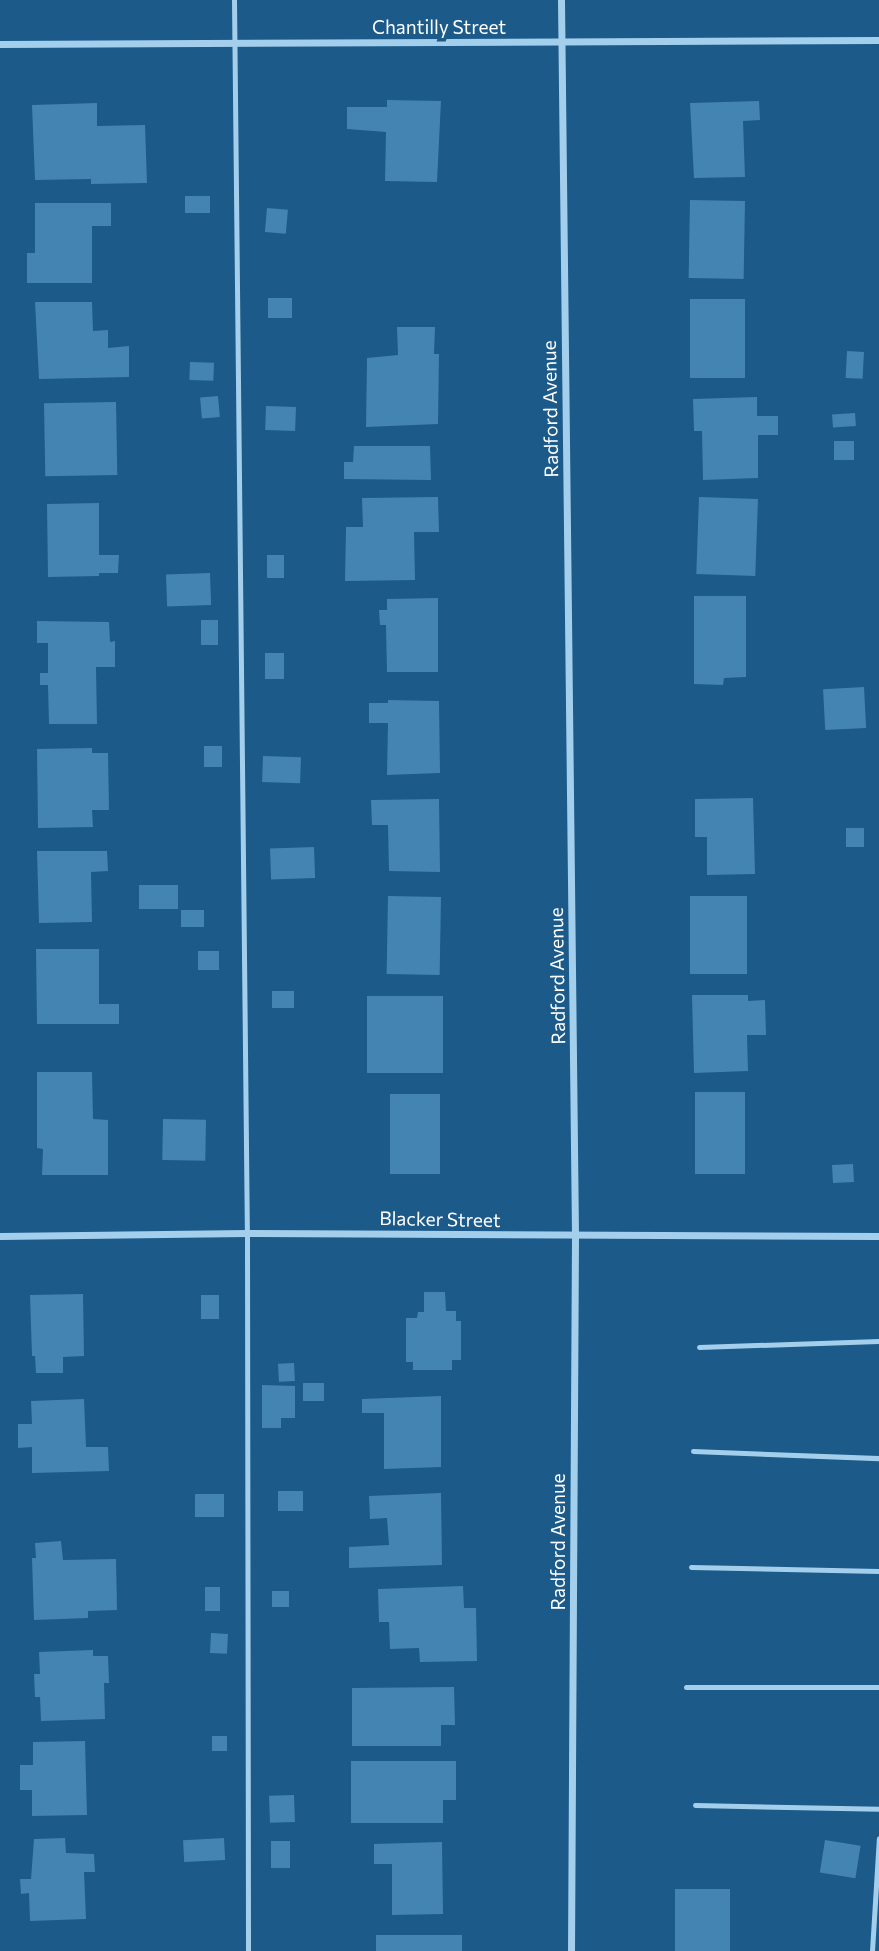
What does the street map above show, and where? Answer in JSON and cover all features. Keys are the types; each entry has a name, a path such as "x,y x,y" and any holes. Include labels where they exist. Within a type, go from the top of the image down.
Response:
{"street":[{"name":"Radford Avenue","path":"561,0 575,1237 571,1951"},
{"name":"Chantilly Street","path":"0,44 879,40"},
{"name":"Blacker Street","path":"0,1236 247,1233 575,1237 879,1236"}],"lane":[{"path":"234,0 247,1233 248,1951"},
{"path":"699,1347 879,1341"},
{"path":"692,1451 879,1458"},
{"path":"691,1567 879,1571"},
{"path":"686,1687 879,1687"},
{"path":"695,1805 879,1809"},
{"path":"872,1951 879,1838"}],"building":[{"path":"387,100 441,101 437,182 385,181 386,132 347,129 347,107 387,107"},
{"path":"759,101 760,120 743,121 745,177 694,178 690,103"},
{"path":"97,103 97,126 145,125 147,183 91,184 91,179 35,180 32,105"},
{"path":"185,196 210,196 210,213 185,213"},
{"path":"690,200 745,201 744,279 689,278"},
{"path":"35,203 111,203 111,226 92,226 92,283 27,283 27,253 35,253"},
{"path":"267,208 288,210 286,234 265,232"},
{"path":"268,298 292,298 292,318 268,318"},
{"path":"690,299 745,299 745,378 690,378"},
{"path":"35,302 92,302 93,331 108,330 108,348 129,346 129,377 39,379"},
{"path":"397,327 435,327 434,354 439,354 438,424 366,427 367,358 398,355"},
{"path":"847,351 864,352 863,379 846,378"},
{"path":"190,362 214,363 213,381 189,380"},
{"path":"218,396 220,417 202,418 200,398"},
{"path":"757,397 757,416 778,416 778,435 758,435 758,478 703,480 702,431 694,431 693,399"},
{"path":"116,402 117,475 45,476 44,403"},
{"path":"266,406 296,407 295,431 265,430"},
{"path":"855,413 856,426 833,428 832,415"},
{"path":"834,441 854,441 854,460 834,460"},
{"path":"354,446 430,446 431,480 344,479 344,462 353,462"},
{"path":"438,497 439,532 414,532 415,580 345,581 346,527 363,527 362,498"},
{"path":"699,497 758,499 755,576 696,574"},
{"path":"99,503 99,555 119,555 118,573 48,577 47,504"},
{"path":"267,555 284,555 284,578 267,578"},
{"path":"210,573 211,605 167,607 166,575"},
{"path":"694,596 746,596 746,677 724,678 723,685 694,684"},
{"path":"438,598 438,672 387,672 386,625 380,625 379,610 387,610 387,599"},
{"path":"201,620 218,620 218,645 201,645"},
{"path":"37,621 109,622 110,642 115,641 115,667 96,667 97,724 49,724 48,685 40,685 40,673 48,673 48,643 37,643"},
{"path":"265,653 284,653 284,679 265,679"},
{"path":"864,687 866,728 825,730 823,689"},
{"path":"388,700 439,701 440,773 387,775 388,723 369,723 369,703 388,703"},
{"path":"204,746 222,746 222,767 204,767"},
{"path":"92,748 92,753 108,753 109,810 92,810 93,827 38,828 37,749"},
{"path":"263,756 301,757 300,783 262,782"},
{"path":"753,798 755,874 707,875 707,837 695,837 695,799"},
{"path":"439,799 440,872 389,871 388,825 372,825 371,800"},
{"path":"846,828 864,828 864,847 846,847"},
{"path":"314,847 315,878 271,880 270,849"},
{"path":"37,851 107,851 108,871 91,872 92,922 39,923"},
{"path":"139,885 178,885 178,909 139,909"},
{"path":"388,896 441,897 440,975 387,974"},
{"path":"690,896 747,896 747,974 690,974"},
{"path":"181,910 204,910 204,927 181,927"},
{"path":"36,949 99,949 99,1004 119,1004 119,1024 37,1024"},
{"path":"198,951 219,951 219,970 198,970"},
{"path":"272,991 294,991 294,1008 272,1008"},
{"path":"692,995 748,995 748,1001 765,1000 766,1035 747,1035 748,1071 694,1073"},
{"path":"367,996 443,996 443,1073 367,1073"},
{"path":"37,1072 92,1072 93,1119 108,1120 108,1175 42,1175 43,1149 37,1148"},
{"path":"695,1092 745,1092 745,1174 695,1174"},
{"path":"390,1094 440,1094 440,1174 390,1174"},
{"path":"163,1119 206,1120 205,1161 162,1160"},
{"path":"853,1164 854,1182 833,1183 832,1165"},
{"path":"424,1292 445,1292 446,1311 456,1311 456,1321 461,1321 461,1360 452,1360 452,1370 413,1370 413,1362 406,1362 406,1318 417,1318 418,1312 424,1312"},
{"path":"83,1294 84,1356 63,1357 63,1373 36,1373 35,1356 32,1356 30,1295"},
{"path":"201,1295 219,1295 219,1319 201,1319"},
{"path":"294,1363 295,1381 279,1382 278,1364"},
{"path":"303,1383 324,1383 324,1401 303,1401"},
{"path":"262,1385 295,1386 295,1418 281,1418 281,1428 262,1428"},
{"path":"441,1396 441,1467 384,1469 384,1413 362,1413 362,1399"},
{"path":"84,1399 86,1447 108,1447 109,1471 32,1473 32,1447 18,1448 18,1424 32,1424 31,1401"},
{"path":"278,1491 303,1491 303,1511 278,1511"},
{"path":"441,1493 442,1565 349,1568 349,1547 389,1545 387,1518 370,1519 369,1496"},
{"path":"195,1494 224,1494 224,1517 195,1517"},
{"path":"61,1541 63,1560 116,1559 117,1610 88,1611 88,1618 34,1620 32,1558 36,1558 35,1543"},
{"path":"463,1586 464,1608 476,1608 477,1661 420,1662 419,1648 390,1649 389,1622 379,1622 378,1589"},
{"path":"205,1587 220,1587 220,1611 205,1611"},
{"path":"272,1591 289,1591 289,1607 272,1607"},
{"path":"211,1633 228,1634 227,1654 210,1653"},
{"path":"93,1650 93,1656 108,1656 109,1683 104,1683 105,1719 41,1721 40,1697 35,1697 34,1674 40,1674 39,1652"},
{"path":"454,1687 455,1725 441,1725 441,1746 352,1746 352,1688"},
{"path":"212,1736 227,1736 227,1751 212,1751"},
{"path":"85,1741 87,1815 32,1816 32,1790 20,1790 20,1765 33,1765 33,1742"},
{"path":"351,1761 456,1761 456,1800 443,1800 443,1823 351,1823"},
{"path":"294,1795 295,1822 270,1823 269,1796"},
{"path":"65,1838 66,1853 94,1854 95,1872 84,1872 86,1919 30,1921 29,1893 21,1894 20,1879 31,1879 34,1839"},
{"path":"224,1838 225,1860 184,1862 183,1840"},
{"path":"825,1840 861,1846 855,1878 820,1873"},
{"path":"271,1841 290,1841 290,1868 271,1868"},
{"path":"442,1842 443,1914 392,1915 392,1864 374,1864 374,1844"},
{"path":"675,1889 730,1889 730,1951 675,1951"},
{"path":"376,1935 462,1935 462,1951 376,1951"}]}
